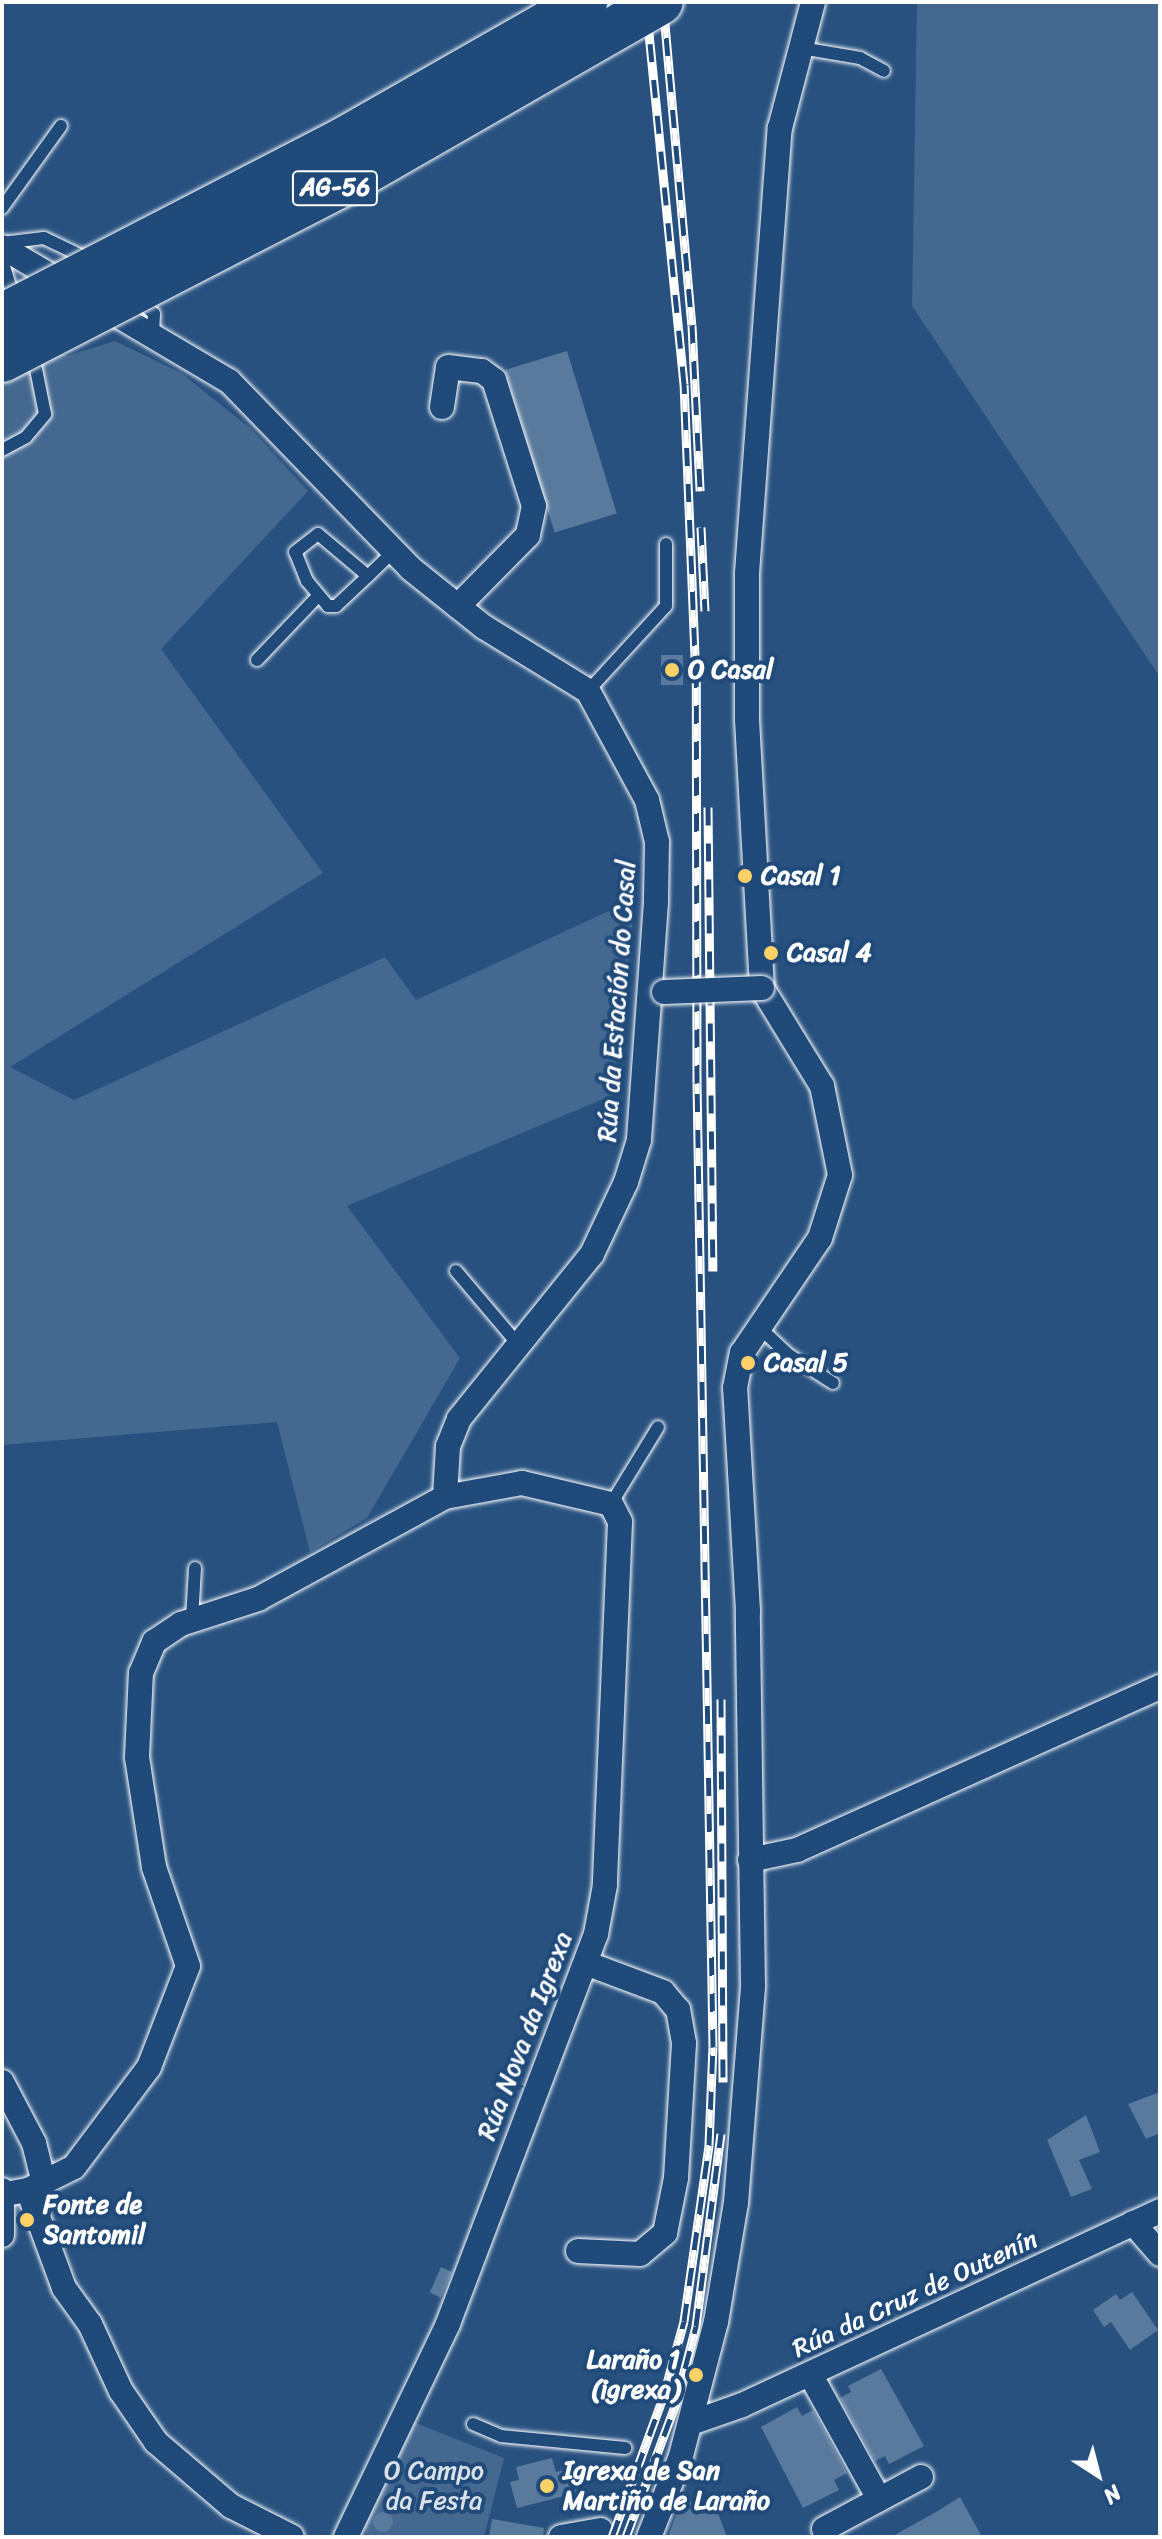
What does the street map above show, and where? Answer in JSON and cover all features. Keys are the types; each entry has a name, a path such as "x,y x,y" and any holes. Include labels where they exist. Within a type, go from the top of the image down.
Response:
{"highway":[{"name":"AG-56","path":"13,334 585,2"},
{"name":"AG-56","path":"13,334 360,175 661,2"}],"street":[{"path":"649,2537 691,2423 716,2322 736,2203 753,1987 748,1611 735,1388 742,1353 820,1238 840,1175 822,1086 762,988 747,719 747,573 780,128 809,50 813,2"},
{"name":"Rúa da Estación do Casal","path":"2,245 229,381 394,551 458,606 588,691 629,760 647,800 657,842 656,993 639,1140 626,1182 592,1254 459,1419 448,1446 445,1497"},
{"path":"442,407 448,367 482,371 494,380 534,506 528,535 458,606"},
{"path":"656,993 762,988"},
{"path":"20,2190 74,2167 149,2067 188,1966 154,1867 137,1757 141,1673 148,1650 161,1636 192,1619 258,1599 445,1497 522,1483 547,1485 611,1504"},
{"name":"Rúa Nova da Igrexa","path":"346,2537 448,2324 497,2184 588,1964 605,1885 620,1522 611,1504"},
{"path":"750,1860 797,1850 1160,1687"},
{"path":"578,2251 640,2254 665,2233 676,2178 684,2055 672,2000 588,1964"},
{"path":"2,2082 34,2143 2,2235"},
{"path":"20,2190 64,2288 145,2428 167,2454 231,2506 292,2537"},
{"name":"Rúa da Cruz de Outenín","path":"691,2423 810,2374 1160,2211"},
{"path":"1133,2223 1160,2254"},
{"path":"810,2374 879,2499"},
{"path":"824,2529 921,2477"},
{"path":"561,2537 600,2530"}],"lane":[{"path":"809,50 860,58 884,71"},
{"path":"2,208 61,126"},
{"path":"2,245 44,238 80,252 154,314 153,334"},
{"path":"2,260 13,334 41,376 45,414 26,437 2,450"},
{"path":"368,576 318,534 295,552 318,596 336,606 368,576 394,551"},
{"path":"588,691 641,640 666,606 666,544"},
{"path":"257,660 318,596"},
{"path":"456,1271 518,1344"},
{"path":"760,1328 789,1355 833,1383"},
{"path":"611,1504 658,1427"},
{"path":"192,1619 195,1568"},
{"path":"473,2424 501,2436 625,2448"}],"green space":[{"path":"917,2 1160,2 1160,677 912,306"},
{"path":"2,320 67,356 115,341 181,373 250,428 308,491 161,649 323,873 10,1067 74,1100 385,957 416,1000 635,899 613,1095 347,1206 460,1358 367,1518 310,1552 277,1422 2,1445"},
{"name":"O Campo da Festa","path":"408,2420 504,2458 484,2537 367,2537 363,2521"}],"building":[{"path":"567,351 617,514 555,533 505,370"},
{"name":"O Casal","path":"661,655 683,655 683,685 661,685"},
{"path":"1160,2092 1160,2133 1146,2139 1128,2104"},
{"path":"1086,2115 1100,2152 1079,2160 1092,2189 1071,2197 1047,2140"},
{"path":"441,2267 452,2272 441,2297 430,2293"},
{"path":"1132,2292 1158,2330 1130,2350 1111,2322 1104,2327 1093,2310 1116,2294 1120,2300"},
{"path":"881,2369 924,2446 889,2464 885,2456 875,2461 840,2398 851,2392 848,2386"},
{"path":"797,2407 802,2416 813,2410 847,2473 834,2480 839,2490 803,2508 761,2427"},
{"name":"Igrexa de San Martiño de Laraño","path":"552,2458 556,2472 578,2467 584,2491 517,2508 510,2482 519,2480 516,2467"},
{"path":"683,2497 717,2511 727,2537 668,2537"},
{"path":"960,2497 982,2537 891,2537 936,2512"},
{"path":"383,2512 390,2515 393,2522 390,2529 383,2532 376,2529 373,2522 376,2515"},
{"path":"492,2519 544,2528 543,2537 489,2537"}],"railway":[{"path":"612,2537 663,2398 684,2321 709,2145 713,2047 697,1083 696,681 684,384 646,2"},
{"path":"663,2 692,325 700,491"},
{"path":"701,527 705,611"},
{"path":"708,807 713,1271"},
{"path":"721,1699 723,2082"},
{"path":"626,2537 676,2403 696,2326 721,2134"}],"place":[{"name":"O Casal","path":"672,670"},
{"name":"Casal 1","path":"745,876"},
{"name":"Casal 4","path":"771,953"},
{"name":"Casal 5","path":"748,1363"},
{"name":"Fonte de Santomil","path":"27,2220"},
{"name":"Laraño 1 (igrexa)","path":"696,2375"},
{"name":"Igrexa de San Martiño de Laraño","path":"547,2486"}]}
